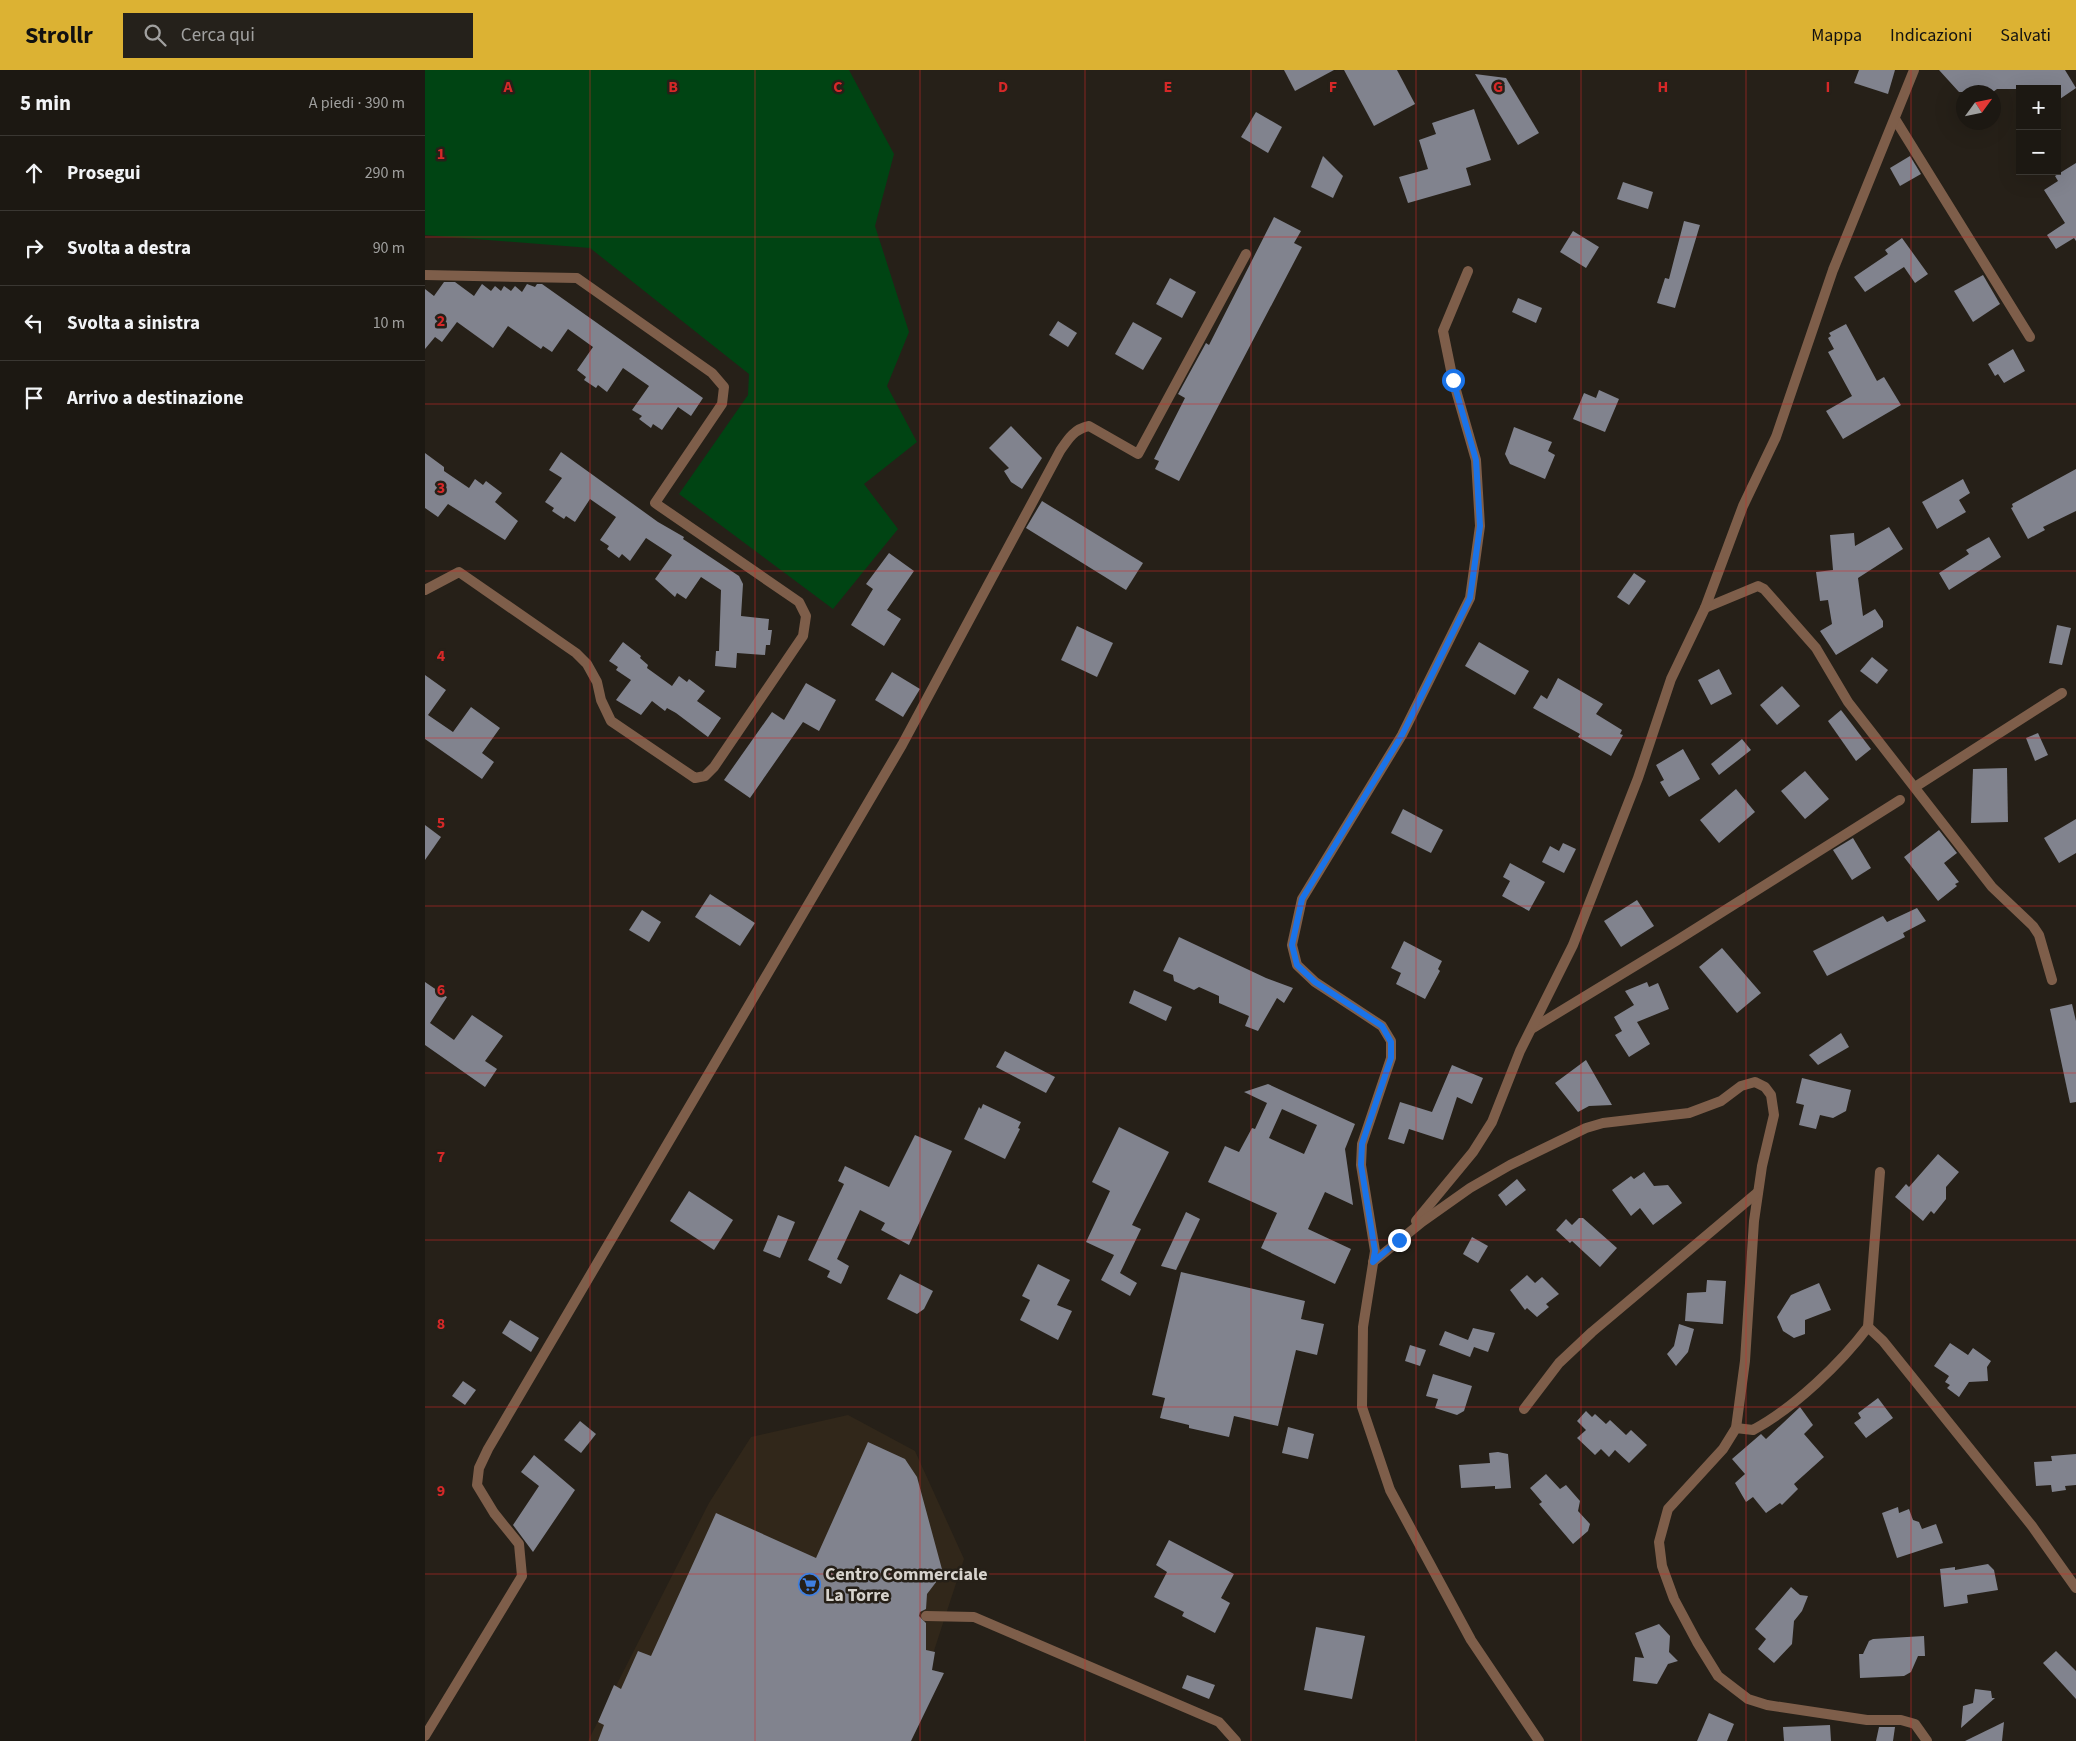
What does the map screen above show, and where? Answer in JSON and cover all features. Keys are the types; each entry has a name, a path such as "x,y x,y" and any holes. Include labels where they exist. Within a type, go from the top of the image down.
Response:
{"street":[{"path":"1399,1240 1448,1184 1478,1145 1492,1122 1532,1028 1573,945 1638,778 1671,679 1705,608 1743,506 1776,437 1833,270 1914,70"},
{"path":"1895,119 2030,337"},
{"path":"425,1736 522,1576 519,1544 494,1513 477,1484 479,1468 489,1449 902,745 1070,436 1080,428 1089,426 1137,454 1246,254"},
{"path":"1468,271 1443,332 1453,380 1476,460 1480,526 1470,598 1402,735 1302,899 1292,945 1297,965 1315,982 1382,1026 1391,1042 1391,1058 1362,1144 1361,1165 1375,1251 1363,1327 1362,1407 1390,1490 1471,1640 1539,1741"},
{"path":"425,275 577,278 712,373 724,387 722,404 655,503 799,602 806,616 803,636 714,767 705,776 695,778 611,721 601,700 597,682 587,664 576,653 459,572 426,589"},
{"path":"1705,608 1758,586 1764,588 1816,648 1848,702 1992,887 2033,926 2039,935 2052,980"},
{"path":"1915,786 2062,693"},
{"path":"1532,1028 1676,941 1900,800"},
{"path":"1373,1262 1399,1240 1470,1188 1510,1165 1586,1128 1603,1123 1689,1113 1721,1101 1741,1086 1755,1082 1765,1087 1771,1095 1774,1115 1758,1192 1745,1362 1736,1428 1723,1450 1668,1509 1659,1542 1662,1566 1674,1598 1697,1642 1718,1676 1748,1699 1767,1705 1867,1720 1901,1720 1915,1724 1927,1741"},
{"path":"1736,1428 1753,1430 1782,1412 1850,1351 1868,1326 1880,1172"},
{"path":"1524,1409 1559,1363 1592,1332 1758,1192"},
{"path":"1868,1326 2032,1526 2076,1588"},
{"path":"926,1616 974,1617 1219,1722 1235,1741"}],"shaded area":[{"name":"Centro Commerciale La Torre","path":"848,1415 915,1451 964,1559 930,1663 910,1741 588,1741 709,1503 751,1437"}],"green space":[{"path":"425,70 849,70 894,154 875,226 909,332 887,386 917,442 864,484 898,529 833,609 679,494 748,395 749,374 590,248 425,235"}],"building":[{"path":"1284,70 1334,70 1295,91"},
{"path":"1344,70 1397,70 1415,104 1374,126"},
{"path":"1859,70 1895,70 1888,94 1854,83"},
{"path":"1939,70 2065,70 2076,88 2061,98 2061,85 2016,85 2016,89 2001,89 2001,85 1956,85 1956,89"},
{"path":"1475,74 1506,78 1539,133 1518,145"},
{"path":"1474,109 1491,160 1466,168 1471,185 1408,203 1399,177 1428,169 1419,140 1436,134 1432,123"},
{"path":"1256,112 1282,127 1268,153 1241,137"},
{"path":"1323,156 1343,176 1333,198 1311,187"},
{"path":"1910,156 1921,174 1900,186 1890,168"},
{"path":"2076,163 2076,241 2074,238 2056,249 2047,235 2065,223 2044,190 2058,181 2055,176 2061,175 2061,172"},
{"path":"1623,182 1653,192 1648,209 1617,199"},
{"path":"1274,217 1301,231 1294,243 1302,247 1179,481 1155,469 1159,461 1154,459 1185,398 1178,394 1206,343 1209,345"},
{"path":"1684,221 1700,225 1675,308 1657,303 1665,278 1669,279"},
{"path":"1573,231 1599,247 1586,268 1560,252"},
{"path":"1902,238 1928,274 1915,283 1904,267 1865,292 1854,277 1888,254 1885,250"},
{"path":"1983,275 2000,304 1973,322 1954,291"},
{"path":"1170,278 1196,292 1182,318 1156,304"},
{"path":"444,282 455,282 474,296 482,284 491,291 495,286 501,291 504,286 511,291 515,286 522,292 527,284 535,287 537,284 542,284 703,398 691,416 678,407 662,430 653,424 651,428 639,419 642,416 632,410 649,386 623,368 607,392 598,385 596,388 584,380 586,377 577,370 593,347 568,329 552,352 543,346 541,349 508,326 493,348 457,322 442,342 435,337 425,349 425,289 434,296"},
{"path":"1518,298 1542,308 1536,323 1512,312"},
{"path":"1058,321 1077,333 1068,347 1049,335"},
{"path":"1133,322 1162,338 1143,370 1115,354"},
{"path":"1846,324 1877,381 1884,377 1901,405 1843,439 1826,411 1852,396 1828,352 1834,349 1828,338 1831,336 1829,333"},
{"path":"2013,349 2025,371 2004,383 1998,374 1995,376 1988,364"},
{"path":"1599,390 1619,399 1605,432 1573,419 1584,393 1596,398"},
{"path":"1011,426 1042,458 1022,489 1011,482 1004,471 1009,468 989,448"},
{"path":"1514,427 1552,442 1548,451 1555,455 1545,479 1510,464 1505,454"},
{"path":"561,452 658,522 684,537 683,539 739,576 743,584 741,616 769,619 768,630 772,630 770,645 766,645 765,655 737,653 736,668 715,666 716,651 719,651 721,590 701,577 686,599 677,593 675,597 655,579 672,555 646,538 630,561 622,554 619,558 607,549 609,546 600,540 616,517 590,499 575,522 566,516 564,519 552,511 554,508 545,502 562,478 549,470"},
{"path":"425,453 444,467 444,471 469,488 475,479 483,485 486,481 502,493 495,502 518,521 505,540 448,504 438,517 425,508"},
{"path":"2076,469 2076,511 2043,527 2045,530 2028,539 2011,508 2013,507 2012,504"},
{"path":"1963,479 1970,493 1959,500 1966,512 1937,529 1922,502"},
{"path":"1042,501 1143,563 1126,590 1026,528"},
{"path":"1889,527 1903,549 1858,578 1863,616 1875,609 1883,621 1883,627 1836,655 1820,631 1832,624 1828,600 1820,601 1816,572 1833,570 1830,535 1854,533 1855,546"},
{"path":"1989,537 2001,557 1949,590 1939,573 1969,554 1966,550"},
{"path":"889,553 914,571 887,610 901,619 884,646 851,625 873,589 866,584"},
{"path":"1634,573 1646,581 1629,605 1617,597"},
{"path":"2057,625 2071,628 2062,665 2049,663"},
{"path":"1077,626 1113,643 1097,677 1061,660"},
{"path":"623,642 641,656 640,658 648,665 647,668 672,686 679,676 687,682 689,679 705,691 697,701 721,718 708,737 676,713 667,708 665,711 652,701 641,715 616,700 631,680 616,670 618,667 609,661"},
{"path":"1479,642 1529,671 1515,695 1465,666"},
{"path":"1872,657 1888,670 1877,684 1860,671"},
{"path":"1719,669 1732,694 1711,705 1698,680"},
{"path":"892,672 920,689 903,717 875,700"},
{"path":"425,675 446,690 428,715 453,732 471,707 500,728 482,753 494,762 482,779 425,739"},
{"path":"1558,678 1603,704 1596,714 1622,730 1620,734 1623,735 1611,756 1578,737 1580,734 1533,708 1541,695 1547,699"},
{"path":"806,683 836,700 819,731 803,722 750,798 724,780 772,712 784,720"},
{"path":"1782,686 1800,706 1777,725 1760,705"},
{"path":"1841,710 1871,749 1856,761 1828,721"},
{"path":"2038,733 2048,755 2035,761 2026,738"},
{"path":"1742,739 1751,750 1719,775 1711,764"},
{"path":"1683,749 1700,779 1669,797 1660,782 1664,780 1656,765"},
{"path":"2007,768 2008,822 1971,823 1973,769"},
{"path":"1805,771 1829,799 1805,819 1781,791"},
{"path":"1736,789 1755,812 1719,843 1700,820"},
{"path":"1403,809 1443,830 1431,853 1391,833"},
{"path":"2076,819 2076,853 2059,863 2044,838"},
{"path":"425,825 441,837 425,860"},
{"path":"1939,830 1957,853 1944,863 1959,882 1955,884 1957,886 1938,901 1904,857"},
{"path":"1853,838 1871,868 1852,880 1833,850"},
{"path":"1563,843 1576,849 1564,873 1542,862 1550,846 1559,851"},
{"path":"1510,863 1545,882 1529,911 1502,896 1510,881 1503,877"},
{"path":"710,894 755,923 740,946 695,917"},
{"path":"1637,900 1654,926 1621,947 1604,921"},
{"path":"1917,908 1926,921 1903,933 1905,937 1827,976 1813,951 1883,916 1887,922"},
{"path":"642,910 661,922 649,942 629,930"},
{"path":"1179,937 1266,978 1293,988 1284,1003 1277,998 1258,1031 1245,1026 1249,1016 1219,1003 1219,996 1199,987 1194,990 1174,981 1173,975 1163,971"},
{"path":"1404,941 1442,961 1438,969 1440,971 1425,999 1396,984 1401,973 1391,968"},
{"path":"1722,948 1761,993 1737,1013 1699,967"},
{"path":"425,982 447,997 430,1023 454,1040 472,1015 503,1036 485,1061 497,1069 485,1087 425,1045"},
{"path":"1647,982 1649,987 1658,983 1669,1009 1637,1022 1650,1044 1629,1057 1615,1035 1622,1031 1614,1017 1634,1005 1625,991"},
{"path":"1134,990 1172,1007 1166,1021 1129,1003"},
{"path":"2072,1004 2076,1021 2076,1102 2070,1103 2050,1009"},
{"path":"1841,1033 1849,1047 1818,1065 1809,1055"},
{"path":"1005,1051 1055,1077 1046,1093 996,1067"},
{"path":"1586,1060 1612,1105 1589,1106 1578,1112 1555,1083"},
{"path":"1452,1065 1483,1078 1472,1104 1457,1097 1443,1140 1409,1129 1404,1144 1388,1139 1400,1102 1432,1112"},
{"path":"1802,1078 1851,1090 1846,1111 1833,1118 1820,1115 1816,1129 1799,1125 1804,1105 1796,1103"},
{"path":"1268,1084 1355,1124 1345,1149 1353,1205 1325,1192 1308,1229 1351,1249 1335,1284 1261,1248 1277,1213 1208,1182 1225,1146 1239,1152 1252,1128 1255,1129 1267,1103 1244,1092","holes":["1282,1109 1317,1125 1304,1154 1269,1138"]},
{"path":"983,1104 1021,1122 1018,1128 1020,1129 1005,1159 964,1139 979,1107 981,1109"},
{"path":"1119,1127 1169,1152 1132,1225 1141,1229 1120,1273 1137,1283 1130,1296 1101,1280 1114,1255 1086,1242 1110,1191 1092,1182"},
{"path":"915,1135 952,1151 909,1245 881,1230 885,1223 860,1210 837,1259 849,1266 844,1278 841,1284 827,1277 830,1271 808,1260 844,1184 838,1181 845,1166 889,1187"},
{"path":"1938,1154 1959,1172 1946,1187 1946,1199 1934,1214 1931,1211 1923,1221 1895,1197 1906,1184 1909,1187"},
{"path":"1644,1172 1654,1186 1668,1185 1682,1203 1653,1225 1640,1208 1631,1216 1612,1190 1631,1176 1634,1179"},
{"path":"1517,1179 1526,1190 1506,1206 1498,1195"},
{"path":"689,1191 733,1220 714,1250 670,1221"},
{"path":"1186,1212 1200,1219 1176,1270 1161,1266"},
{"path":"778,1215 795,1222 780,1258 763,1251"},
{"path":"1579,1218 1583,1218 1617,1248 1600,1267 1572,1241 1570,1243 1556,1230 1566,1219 1572,1225"},
{"path":"1472,1237 1488,1246 1478,1263 1463,1254"},
{"path":"1038,1264 1070,1280 1057,1305 1072,1311 1058,1340 1020,1320 1030,1300 1022,1296"},
{"path":"1181,1272 1305,1301 1301,1319 1324,1324 1317,1355 1296,1350 1278,1426 1234,1416 1229,1437 1189,1428 1189,1425 1160,1418 1165,1398 1152,1395"},
{"path":"900,1274 933,1291 924,1309 917,1314 887,1299"},
{"path":"1527,1275 1535,1283 1542,1277 1559,1294 1546,1304 1549,1307 1537,1317 1527,1308 1525,1310 1510,1290"},
{"path":"1707,1280 1726,1281 1723,1324 1685,1321 1687,1293 1706,1292"},
{"path":"1819,1283 1831,1310 1805,1320 1805,1334 1794,1338 1783,1331 1777,1317 1791,1295"},
{"path":"510,1320 539,1338 531,1352 502,1333"},
{"path":"1679,1324 1694,1329 1688,1352 1676,1366 1667,1354 1674,1346"},
{"path":"1473,1328 1495,1333 1488,1352 1474,1347 1470,1357 1439,1345 1445,1331 1468,1340"},
{"path":"1950,1343 1968,1355 1973,1348 1991,1361 1987,1367 1988,1381 1969,1382 1959,1397 1947,1388 1950,1385 1945,1382 1949,1376 1934,1366"},
{"path":"1410,1345 1426,1350 1420,1366 1405,1361"},
{"path":"1433,1374 1472,1386 1464,1411 1457,1415 1435,1408 1438,1399 1426,1396"},
{"path":"463,1381 476,1390 465,1405 452,1396"},
{"path":"1878,1398 1893,1418 1866,1438 1854,1423 1861,1418 1858,1413"},
{"path":"1800,1407 1813,1425 1804,1434 1824,1457 1794,1484 1798,1489 1782,1505 1780,1503 1766,1513 1753,1497 1746,1502 1735,1483 1745,1474 1732,1459 1761,1434 1766,1439"},
{"path":"1586,1411 1592,1417 1595,1414 1606,1424 1610,1420 1626,1435 1631,1430 1647,1445 1629,1463 1615,1450 1609,1457 1601,1449 1595,1455 1577,1438 1586,1430 1577,1421"},
{"path":"580,1421 596,1434 581,1453 564,1440"},
{"path":"1288,1427 1314,1434 1308,1459 1282,1453"},
{"name":"Centro Commerciale La Torre","path":"868,1442 905,1459 917,1477 943,1573 927,1594 926,1609 920,1612 919,1616 926,1623 926,1650 935,1652 932,1670 944,1673 911,1741 598,1741 604,1725 598,1722 614,1685 621,1689 638,1651 651,1656 716,1513 816,1558"},
{"path":"1489,1453 1508,1454 1511,1488 1495,1489 1495,1486 1461,1488 1459,1465 1490,1463"},
{"path":"2076,1454 2076,1485 2065,1486 2066,1490 2052,1492 2051,1485 2036,1486 2034,1462 2052,1461 2051,1456"},
{"path":"534,1455 575,1490 533,1552 513,1525 539,1486 521,1472"},
{"path":"1546,1474 1560,1489 1566,1485 1580,1501 1578,1511 1590,1524 1588,1531 1573,1544 1539,1504 1542,1502 1530,1488"},
{"path":"1898,1507 1899,1513 1909,1509 1913,1520 1919,1522 1922,1529 1936,1524 1943,1543 1897,1558 1882,1513"},
{"path":"1169,1540 1234,1574 1221,1598 1230,1603 1215,1633 1182,1616 1184,1612 1154,1597 1167,1572 1156,1565"},
{"path":"1988,1564 1994,1570 1998,1590 1967,1595 1968,1603 1944,1607 1940,1569 1955,1567 1955,1570"},
{"path":"1791,1587 1800,1595 1808,1596 1802,1611 1794,1621 1792,1644 1774,1663 1758,1649 1766,1639 1755,1629"},
{"path":"1659,1624 1670,1636 1669,1652 1678,1661 1668,1664 1657,1684 1633,1681 1635,1657 1644,1658 1635,1633"},
{"path":"1316,1627 1365,1636 1352,1699 1304,1690"},
{"path":"1924,1636 1925,1656 1918,1656 1911,1672 1904,1676 1860,1678 1859,1654 1863,1654 1869,1641 1873,1639"},
{"path":"2056,1651 2076,1671 2076,1699 2043,1663"},
{"path":"1187,1675 1215,1685 1209,1699 1182,1688"},
{"path":"1975,1689 1991,1691 1992,1698 1995,1698 1961,1728 1963,1706 1973,1703"},
{"path":"1709,1713 1734,1724 1727,1741 1697,1741"},
{"path":"2004,1722 2002,1741 1965,1741"},
{"path":"1830,1725 1831,1741 1784,1741 1783,1727"},
{"path":"1879,1727 1895,1727 1893,1741 1876,1741"}],"place":[{"name":"Centro Commerciale La Torre","path":"809,1584"}],"route":[{"path":"1399,1240 1373,1262 1375,1251 1361,1165 1362,1144 1391,1058 1391,1042 1382,1026 1315,982 1297,965 1292,945 1295,924 1302,899 1402,735 1470,598 1480,526 1476,460 1453,380"}]}
